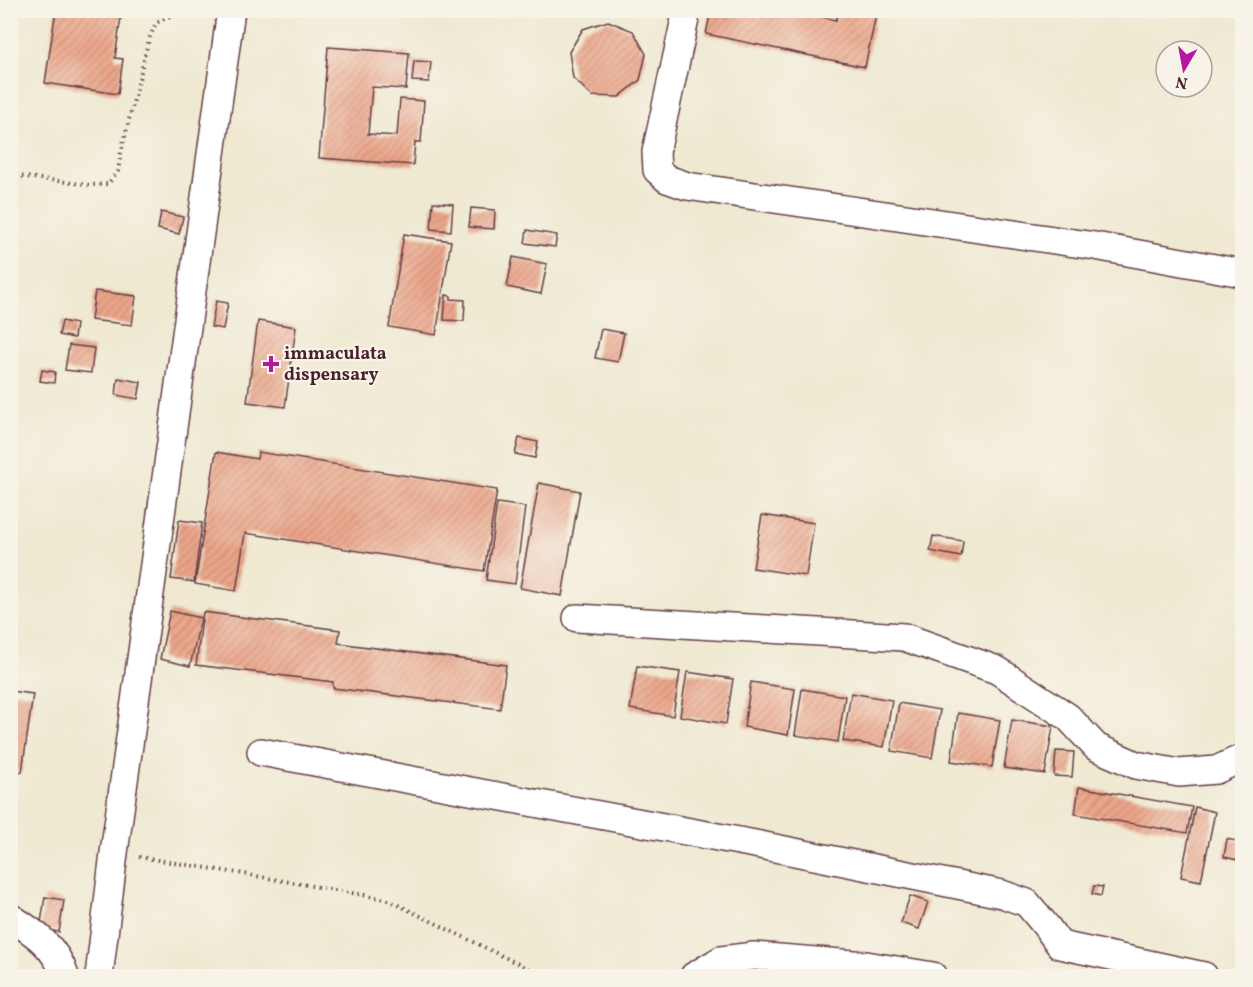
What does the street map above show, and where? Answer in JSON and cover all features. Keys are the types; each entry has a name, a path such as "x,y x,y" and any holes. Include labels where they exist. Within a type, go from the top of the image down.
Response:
{"street":[{"path":"99,976 231,10"},
{"path":"687,10 656,152 657,171 667,179 687,186 1095,246 1242,273"},
{"path":"577,618 904,637 997,670 1068,717 1096,747 1136,765 1179,773 1216,770 1242,758"},
{"path":"261,752 755,844 1002,894 1027,903 1060,945 1204,976"},
{"path":"10,917 31,930 53,951 65,976"},
{"path":"694,976 721,960 754,956 866,965 933,976"}],"path":[{"path":"10,175 90,185 108,184 118,171 149,39 156,23 195,10"},
{"path":"114,854 386,899 543,976"}],"building":[{"path":"56,10 122,10 115,58 123,59 118,94 45,83"},
{"path":"711,10 791,10 836,20 838,10 877,10 865,67 706,34"},
{"path":"608,21 633,31 646,54 640,80 619,97 592,96 573,78 569,52 583,29"},
{"path":"328,47 409,53 406,89 372,87 368,134 397,136 400,99 424,101 421,142 415,142 413,165 319,158"},
{"path":"414,61 431,62 429,82 412,81"},
{"path":"433,202 453,204 451,231 431,229"},
{"path":"471,208 495,210 494,229 469,227"},
{"path":"161,212 183,217 179,234 158,229"},
{"path":"527,230 557,235 555,247 525,243"},
{"path":"404,234 451,241 436,335 389,327"},
{"path":"513,257 547,264 541,294 507,287"},
{"path":"95,291 136,296 132,325 91,320"},
{"path":"446,295 451,296 451,299 465,300 464,321 444,320"},
{"path":"216,301 228,303 223,329 211,327"},
{"path":"62,321 76,324 74,338 59,335"},
{"name":"immaculata dispensary","path":"258,321 296,327 285,407 247,402"},
{"path":"601,329 624,333 618,362 595,358"},
{"path":"69,345 94,348 91,373 65,370"},
{"path":"42,370 55,372 54,383 40,381"},
{"path":"118,378 141,382 138,399 116,395"},
{"path":"519,438 538,442 535,458 515,454"},
{"path":"216,452 257,459 258,452 497,490 484,571 245,533 236,591 195,584"},
{"path":"539,483 580,491 562,596 520,588"},
{"path":"497,503 525,507 515,584 486,580"},
{"path":"762,515 814,523 806,576 753,568"},
{"path":"179,520 202,523 194,582 171,579"},
{"path":"933,536 963,541 961,557 930,551"},
{"path":"170,611 201,618 190,666 160,659"},
{"path":"203,612 340,630 338,643 506,665 500,709 333,688 333,682 196,665"},
{"path":"637,666 680,672 673,716 630,709"},
{"path":"687,672 733,679 726,724 680,716"},
{"path":"751,682 795,689 788,735 744,727"},
{"path":"802,689 845,696 838,742 795,735"},
{"path":"10,691 33,694 22,772 10,770"},
{"path":"851,693 892,700 884,747 843,741"},
{"path":"899,703 940,710 932,758 891,751"},
{"path":"958,713 1000,720 992,767 951,761"},
{"path":"1012,720 1053,726 1045,774 1004,768"},
{"path":"1056,751 1074,752 1072,777 1054,776"},
{"path":"1079,787 1192,807 1187,833 1075,814"},
{"path":"1195,807 1215,812 1201,881 1181,877"},
{"path":"1227,839 1241,842 1238,860 1224,857"},
{"path":"1094,886 1103,887 1101,896 1092,894"},
{"path":"910,896 928,902 919,929 901,923"},
{"path":"45,897 64,900 59,932 40,929"},
{"path":"751,961 793,969 792,976 748,976"}],"place":[{"name":"immaculata dispensary","path":"271,364"}]}
